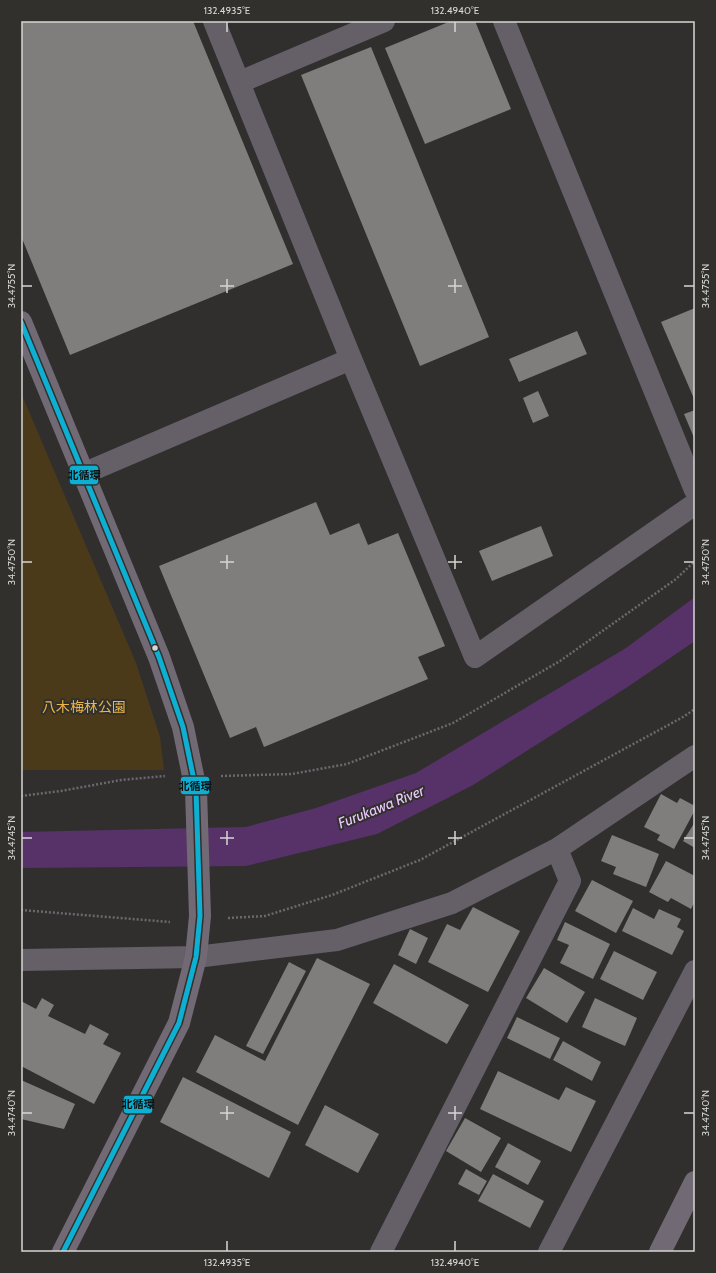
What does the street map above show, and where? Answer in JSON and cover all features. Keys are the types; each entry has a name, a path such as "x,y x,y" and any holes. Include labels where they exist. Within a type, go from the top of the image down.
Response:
{"street":[{"path":"214,21 351,359 475,657 695,504"},
{"path":"240,82 384,21"},
{"path":"504,21 695,490"},
{"path":"21,322 85,473 159,657 183,727 196,790 200,916 196,957 179,1023 63,1252"},
{"path":"85,473 351,359"},
{"path":"21,960 196,957 336,940 452,903 557,849 695,756"},
{"path":"381,1252 570,881 557,849"},
{"path":"549,1252 695,971"},
{"path":"660,1252 695,1182"}],"path":[{"path":"219,776 292,774 347,764 453,723 560,661 676,579 695,561"},
{"path":"225,919 265,916 272,914 332,895 420,860 683,717 695,709"},
{"path":"21,796 61,791 121,780 172,776"},
{"path":"21,910 176,922"}],"green space":[{"name":"八木梅林公園","path":"21,393 136,663 160,737 164,770 21,770"}],"water":[{"name":"Furukawa River","path":"695,597 695,641 626,688 473,785 377,834 246,866 21,868 21,832 246,827 316,808 416,773 626,648"}],"building":[{"path":"21,21 193,21 293,264 70,355 21,236"},
{"path":"451,21 475,21 511,109 425,144 385,48"},
{"path":"371,47 489,337 420,366 301,75"},
{"path":"695,308 695,401 661,322"},
{"path":"577,331 587,354 519,382 509,359"},
{"path":"538,391 549,416 533,423 523,398"},
{"path":"695,410 695,440 684,414"},
{"path":"316,502 330,535 359,523 368,545 398,533 445,646 418,657 428,679 264,747 256,727 230,738 159,566"},
{"path":"541,526 553,556 492,581 479,551"},
{"path":"661,794 677,803 680,798 695,806 695,810 674,849 657,840 660,835 644,827"},
{"path":"695,822 695,848 683,841"},
{"path":"612,835 659,854 646,887 613,874 616,867 601,861"},
{"path":"666,861 695,876 695,901 691,909 671,898 668,902 649,892"},
{"path":"592,880 633,901 616,933 575,911"},
{"path":"473,907 520,931 488,992 428,962 447,924 460,930"},
{"path":"633,908 654,919 659,909 681,919 677,927 684,931 672,955 622,931"},
{"path":"565,922 610,944 593,979 560,963 569,945 557,940"},
{"path":"410,929 428,938 416,964 398,955"},
{"path":"614,951 657,972 643,1000 600,979"},
{"path":"317,958 370,984 298,1125 196,1072 215,1035 265,1061"},
{"path":"289,962 306,971 263,1054 246,1046"},
{"path":"394,964 469,1005 447,1044 373,1003"},
{"path":"544,968 585,992 567,1023 526,998"},
{"path":"42,998 54,1005 48,1016 85,1034 90,1024 109,1034 103,1044 121,1053 94,1104 21,1066 21,1001 36,1009"},
{"path":"595,998 637,1018 625,1046 582,1027"},
{"path":"517,1017 560,1038 550,1059 507,1038"},
{"path":"563,1041 601,1062 592,1081 553,1060"},
{"path":"498,1071 559,1100 566,1087 596,1101 571,1152 480,1109"},
{"path":"183,1077 291,1132 269,1178 160,1122"},
{"path":"21,1080 75,1104 64,1129 21,1119"},
{"path":"325,1105 379,1134 358,1173 305,1145"},
{"path":"465,1118 501,1138 481,1172 446,1151"},
{"path":"508,1143 541,1161 528,1185 495,1167"},
{"path":"466,1169 487,1181 479,1195 458,1184"},
{"path":"493,1174 544,1201 530,1228 478,1201"}],"transit line":[{"name":"北循環","path":"21,322 159,657 183,727 196,790 200,916 196,957 179,1023 63,1252"}]}
